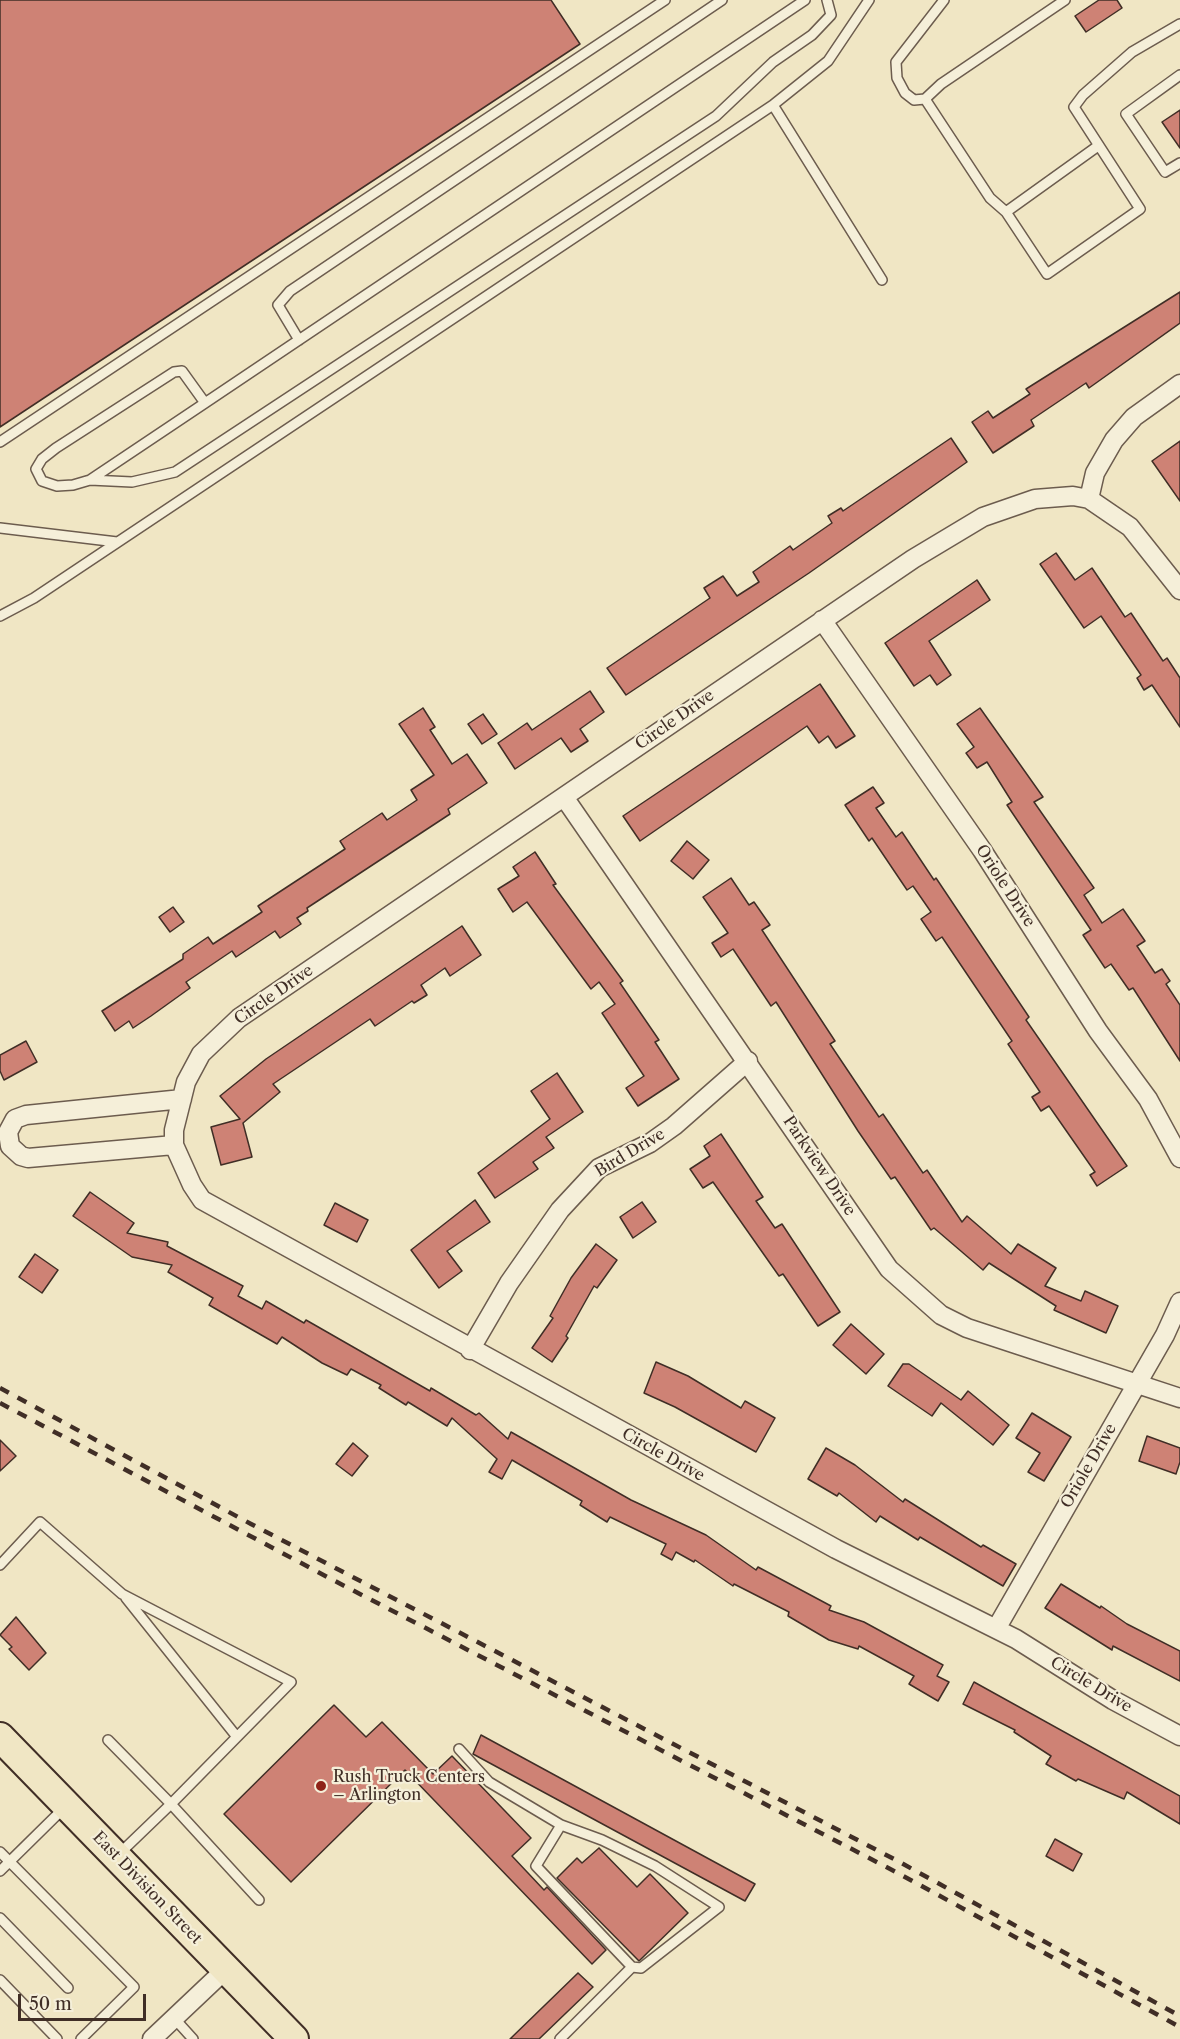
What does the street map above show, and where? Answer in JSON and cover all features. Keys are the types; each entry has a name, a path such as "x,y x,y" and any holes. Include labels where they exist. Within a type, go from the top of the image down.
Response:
{"main road":[{"name":"East Division Street","path":"0,1737 294,2039"}],"street":[{"path":"1180,384 1134,417 1114,440 1095,473 1089,499 1130,527 1180,590"},
{"name":"Circle Drive","path":"1089,499 1073,495 1035,499 983,516 913,559 822,620 239,1017 201,1054 186,1082 174,1130 174,1145 192,1185 202,1200 470,1350 836,1549 996,1629 1113,1700 1180,1736"},
{"name":"Oriole Drive","path":"822,620 982,850 1098,1031 1148,1100 1180,1158"},
{"name":"Parkview Drive","path":"564,797 748,1061 889,1269 918,1298 941,1315 967,1328 1180,1398"},
{"name":"Bird Drive","path":"470,1350 510,1283 560,1210 599,1168 650,1143 675,1126 748,1061"},
{"path":"174,1145 28,1158 21,1156 10,1146 8,1131 15,1119 27,1116 182,1099"},
{"name":"Oriole Drive","path":"996,1629 1137,1383 1180,1302"},
{"path":"152,2039 226,1969"}],"lane":[{"path":"0,442 665,0"},
{"path":"299,340 278,305 290,291 722,0"},
{"path":"90,480 805,0"},
{"path":"205,403 182,371 174,372 56,448 42,459 36,469 42,481 57,486 90,480 132,482 175,472 716,116 773,62 812,35 831,15 827,0"},
{"path":"0,616 34,598 773,105 828,60 868,0"},
{"path":"944,0 896,62 897,78 905,93 914,100 925,99 941,84 1065,0"},
{"path":"925,99 990,198 1006,212 1047,274 1140,208 1074,107 1083,95 1132,52 1180,24"},
{"path":"1180,75 1126,114 1166,172 1180,163"},
{"path":"773,105 882,280"},
{"path":"1006,212 1098,146"},
{"path":"0,528 117,542"},
{"path":"0,1565 40,1522 123,1594 237,1737"},
{"path":"117,1857 291,1682 123,1594"},
{"path":"108,1740 259,1899"},
{"path":"459,1749 489,1782 561,1825 602,1840 655,1866 719,1907 641,1968 632,1967 536,1866 561,1825"},
{"path":"0,1871 67,1806"},
{"path":"0,1852 134,1987 81,2039"},
{"path":"0,1918 68,1988"},
{"path":"560,2039 632,1967"},
{"path":"0,1980 57,2039"},
{"path":"174,2018 193,2039"}],"building":[{"path":"0,0 551,0 580,44 0,427"},
{"path":"1099,0 1117,0 1122,8 1086,32 1075,16"},
{"path":"1180,110 1180,148 1162,122"},
{"path":"1180,292 1180,323 1089,388 1086,383 1031,420 1034,426 993,453 972,422 988,411 993,418 1030,394 1026,389"},
{"path":"951,438 967,462 809,573 626,695 607,668 710,598 704,588 723,576 737,596 759,582 753,572 790,546 793,550 832,523 828,516 841,508 843,511"},
{"path":"1180,441 1180,501 1152,461"},
{"path":"1056,553 1075,580 1092,568 1125,617 1131,613 1163,661 1167,658 1180,678 1180,727 1152,685 1144,690 1137,678 1141,675 1101,616 1084,628 1040,564"},
{"path":"977,580 990,600 929,641 951,675 937,685 930,675 914,686 885,643"},
{"path":"820,684 855,736 836,748 828,736 819,743 807,726 640,841 623,816"},
{"path":"590,691 604,712 580,729 588,741 571,752 561,738 515,769 498,743 527,723 532,730"},
{"path":"423,708 435,727 430,730 452,764 467,754 487,783 448,809 450,814 307,908 308,911 297,918 301,924 280,938 275,931 236,957 232,951 186,982 190,988 151,1016 133,1028 129,1021 115,1031 102,1011 183,959 183,954 208,937 213,944 262,912 258,906 345,849 340,841 382,813 387,820 417,800 411,790 434,775 399,724"},
{"path":"980,708 1043,797 1034,802 1094,888 1084,895 1102,923 1123,909 1145,941 1137,946 1155,973 1162,969 1170,981 1166,984 1180,1005 1180,1061 1133,988 1129,990 1111,964 1105,968 1083,935 1091,930 1007,805 1012,802 987,762 977,768 966,753 974,747 957,724"},
{"path":"483,714 497,734 482,744 468,724"},
{"path":"873,787 884,803 876,808 896,837 902,832 934,880 936,878 1029,1017 1026,1020 1127,1166 1097,1186 1090,1175 1095,1172 1049,1106 1041,1111 1032,1097 1040,1092 1008,1044 1012,1041 942,937 936,941 921,919 931,912 913,886 907,890 872,838 869,841 845,805"},
{"path":"687,841 709,860 693,879 671,861"},
{"path":"535,852 556,884 553,885 623,981 620,983 659,1040 655,1042 679,1079 638,1106 626,1088 644,1076 602,1013 615,1004 599,982 591,989 527,902 513,912 498,889 519,876 513,867"},
{"path":"731,878 749,905 754,902 770,925 762,930 835,1041 830,1044 879,1117 883,1114 923,1173 927,1170 962,1222 967,1216 1011,1254 1018,1244 1056,1268 1045,1286 1081,1301 1085,1291 1118,1306 1106,1333 1054,1310 1056,1306 989,1263 983,1270 934,1228 931,1230 895,1177 891,1179 858,1131 776,1002 771,1006 733,949 721,957 712,943 728,933 703,897"},
{"path":"173,907 184,922 170,932 159,917"},
{"path":"462,926 481,955 450,976 445,968 421,985 427,995 414,1003 412,1001 375,1026 370,1019 273,1084 280,1092 243,1123 252,1157 221,1165 211,1127 240,1119 220,1096 266,1059"},
{"path":"26,1041 37,1062 4,1080 0,1071 0,1055"},
{"path":"557,1073 583,1112 546,1137 554,1148 533,1162 538,1169 495,1198 478,1173 550,1119 531,1091"},
{"path":"721,1134 763,1197 756,1201 775,1228 782,1224 840,1312 818,1326 783,1274 779,1276 713,1182 703,1188 690,1169 710,1156 704,1146"},
{"path":"90,1192 134,1223 127,1233 168,1242 167,1246 243,1286 238,1296 262,1309 266,1301 304,1323 306,1320 430,1391 431,1388 476,1415 479,1413 508,1439 511,1432 631,1500 706,1535 756,1570 758,1567 831,1606 829,1610 864,1622 943,1665 937,1676 949,1682 938,1701 909,1684 914,1676 859,1646 858,1649 829,1640 788,1616 789,1612 734,1584 733,1586 695,1560 694,1562 676,1552 672,1560 661,1554 666,1544 610,1517 607,1522 580,1505 582,1501 512,1460 502,1479 489,1472 497,1459 452,1418 447,1426 408,1402 406,1405 379,1388 381,1385 351,1369 347,1375 322,1363 282,1337 277,1344 209,1305 213,1298 168,1272 172,1265 132,1257 73,1216"},
{"path":"475,1200 490,1222 447,1251 462,1271 439,1288 411,1250"},
{"path":"642,1202 656,1222 633,1238 620,1217"},
{"path":"335,1203 368,1220 357,1242 324,1225"},
{"path":"596,1244 617,1260 597,1288 594,1286 566,1336 568,1338 552,1362 532,1348 553,1318 550,1316 571,1278"},
{"path":"35,1254 58,1270 42,1293 19,1277"},
{"path":"851,1324 884,1354 866,1374 833,1345"},
{"path":"656,1362 688,1376 741,1408 745,1401 775,1418 756,1452 675,1407 644,1393"},
{"path":"903,1364 909,1364 961,1400 968,1391 1009,1425 993,1445 941,1403 932,1416 888,1386"},
{"path":"1032,1413 1071,1437 1044,1481 1028,1472 1040,1453 1016,1438"},
{"path":"1147,1436 1180,1448 1180,1462 1176,1474 1139,1461"},
{"path":"0,1440 16,1456 0,1471"},
{"path":"353,1443 368,1456 352,1476 336,1464"},
{"path":"826,1448 855,1465 903,1502 905,1499 981,1547 983,1545 1016,1564 1003,1586 920,1537 918,1540 880,1516 876,1522 839,1493 837,1496 808,1479"},
{"path":"1061,1584 1100,1608 1101,1606 1127,1624 1180,1651 1180,1681 1113,1646 1112,1650 1045,1608"},
{"path":"16,1617 46,1653 29,1670 9,1649 12,1647 0,1635"},
{"path":"974,1682 1180,1796 1180,1824 1127,1792 1124,1799 1078,1779 1076,1781 1046,1764 1051,1756 1014,1732 1015,1730 963,1704"},
{"name":"Rush Truck Centers – Arlington","path":"334,1705 366,1737 382,1722 433,1774 452,1756 531,1838 512,1856 544,1890 547,1887 606,1950 592,1964 405,1770 291,1882 224,1814"},
{"path":"481,1735 755,1884 745,1901 473,1754"},
{"path":"1055,1839 1082,1854 1073,1871 1046,1856"},
{"path":"599,1848 637,1887 650,1874 688,1913 639,1961 557,1878 577,1858 582,1863"},
{"path":"578,1973 593,1987 539,2039 510,2039"}],"railway":[{"path":"0,1388 251,1524 894,1859 1180,2016"},
{"path":"0,1403 333,1580 896,1872 1180,2027"}],"place":[{"name":"Rush Truck Centers – Arlington","path":"321,1786"}]}
